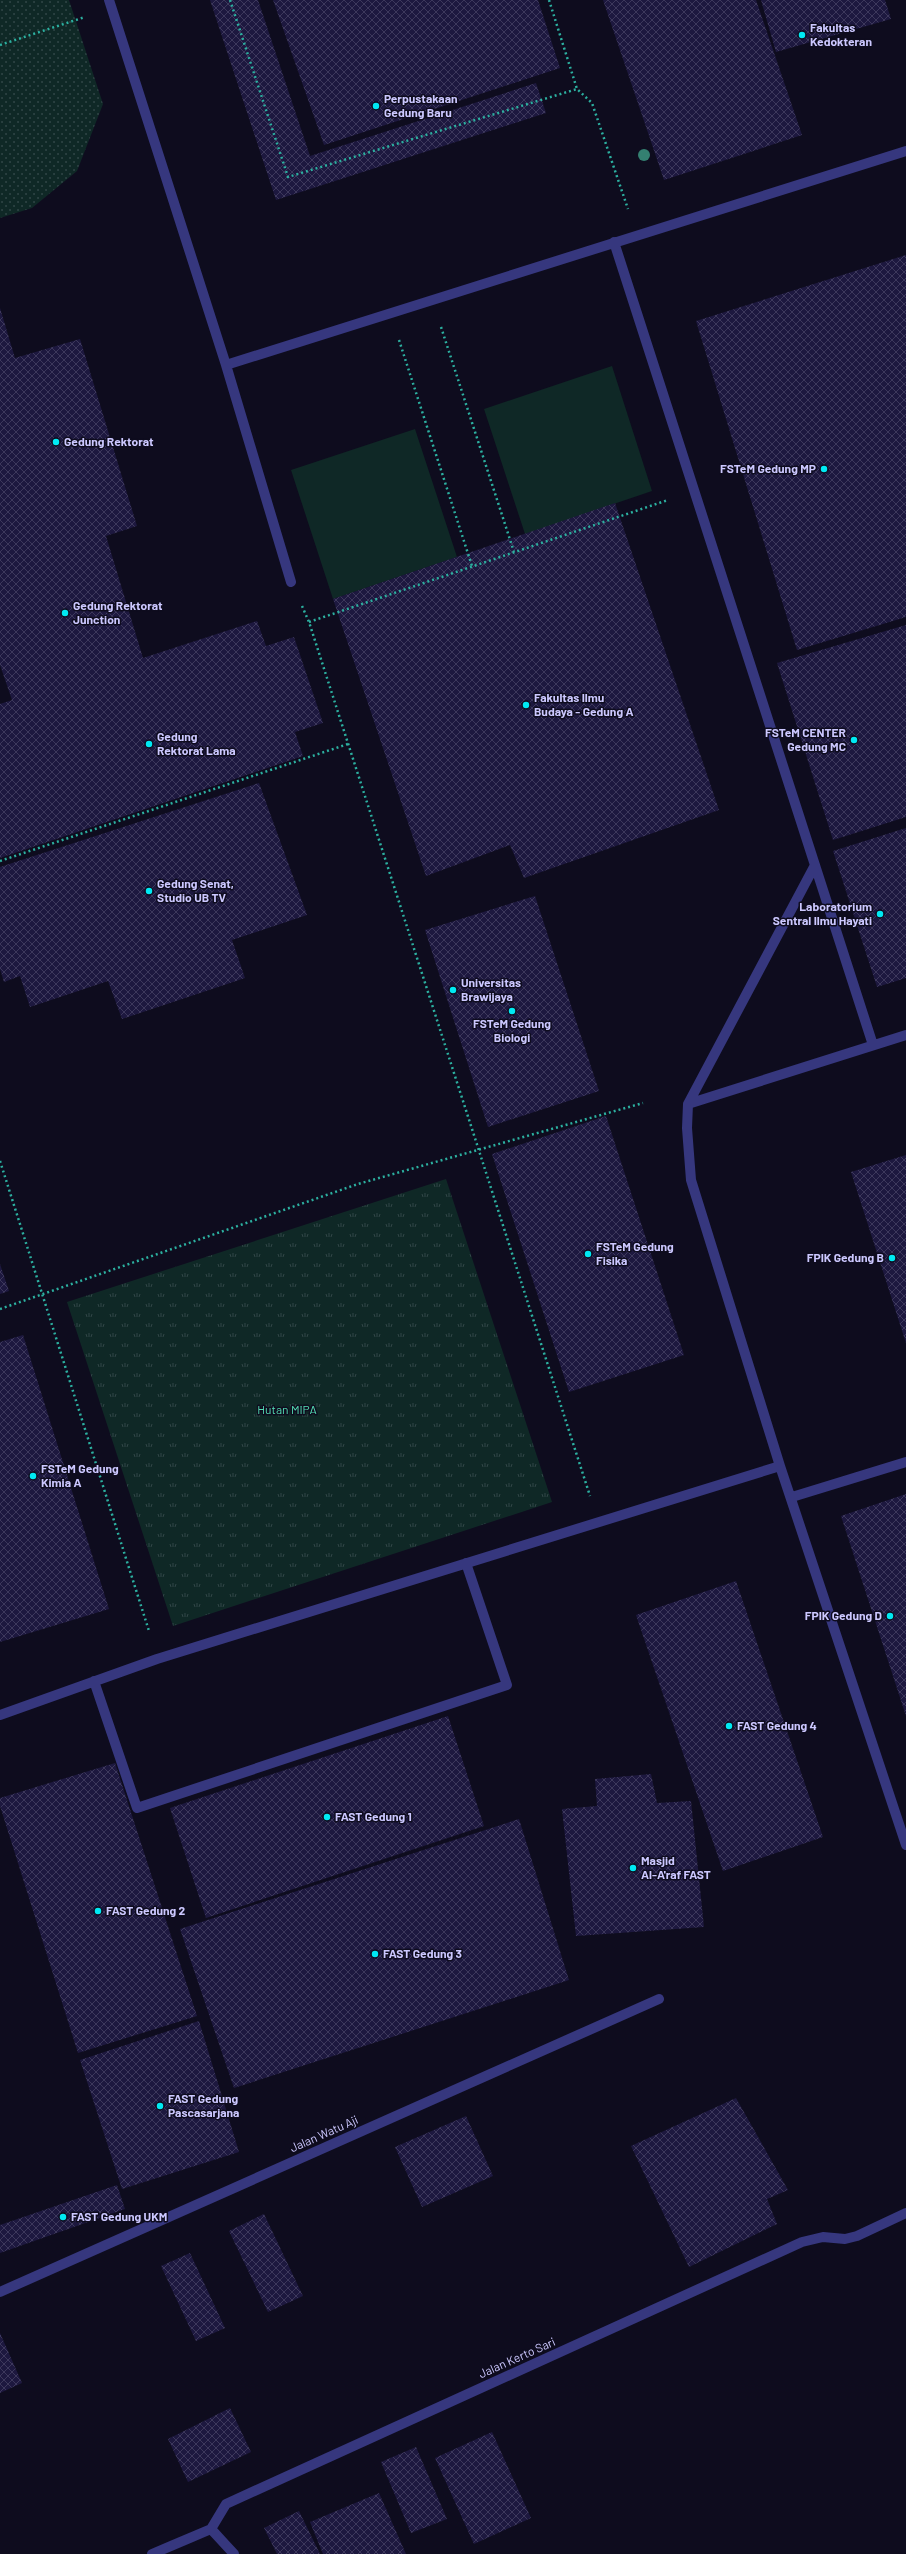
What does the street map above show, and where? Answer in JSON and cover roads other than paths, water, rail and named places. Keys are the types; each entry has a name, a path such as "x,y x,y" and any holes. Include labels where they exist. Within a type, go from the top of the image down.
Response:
{"street":[{"path":"110,4 226,365 291,582"},
{"path":"226,365 906,151"},
{"path":"614,242 873,1045"},
{"path":"814,865 688,1104 687,1128 691,1180 780,1466 792,1497 906,1845"},
{"path":"688,1104 906,1035"},
{"path":"792,1497 906,1462"},
{"path":"0,1715 157,1658 780,1466"},
{"path":"94,1681 137,1808 507,1685 466,1563"},
{"name":"Jalan Watu Aji","path":"0,2292 659,1999"},
{"name":"Jalan Kerto Sari","path":"211,2528 226,2504 802,2242 823,2237 845,2239 857,2236 906,2212"},
{"path":"152,2554 211,2528 234,2554"}],"place":[{"name":"Fakultas Kedokteran","path":"802,35"},
{"name":"Perpustakaan Gedung Baru","path":"376,106"},
{"name":"Gedung Rektorat","path":"56,442"},
{"name":"FSTeM Gedung MP","path":"824,469"},
{"name":"Gedung Rektorat Junction","path":"65,613"},
{"name":"Fakultas Ilmu Budaya - Gedung A","path":"526,705"},
{"name":"FSTeM CENTER Gedung MC","path":"854,740"},
{"name":"Gedung Rektorat Lama","path":"149,744"},
{"name":"Gedung Senat, Studio UB TV","path":"149,891"},
{"name":"Laboratorium Sentral Ilmu Hayati","path":"880,914"},
{"name":"Universitas Brawijaya","path":"453,990"},
{"name":"FSTeM Gedung Biologi","path":"512,1011"},
{"name":"FSTeM Gedung Fisika","path":"588,1254"},
{"name":"FPIK Gedung B","path":"892,1258"},
{"name":"FSTeM Gedung Kimia A","path":"33,1476"},
{"name":"FPIK Gedung D","path":"890,1616"},
{"name":"FAST Gedung 4","path":"729,1726"},
{"name":"FAST Gedung 1","path":"327,1817"},
{"name":"Masjid Al-A'raf FAST","path":"633,1868"},
{"name":"FAST Gedung 2","path":"98,1911"},
{"name":"FAST Gedung 3","path":"375,1954"},
{"name":"FAST Gedung Pascasarjana","path":"160,2106"},
{"name":"FAST Gedung UKM","path":"63,2217"}],"park label":[{"name":"Hutan MIPA","path":"287,1410"}]}
